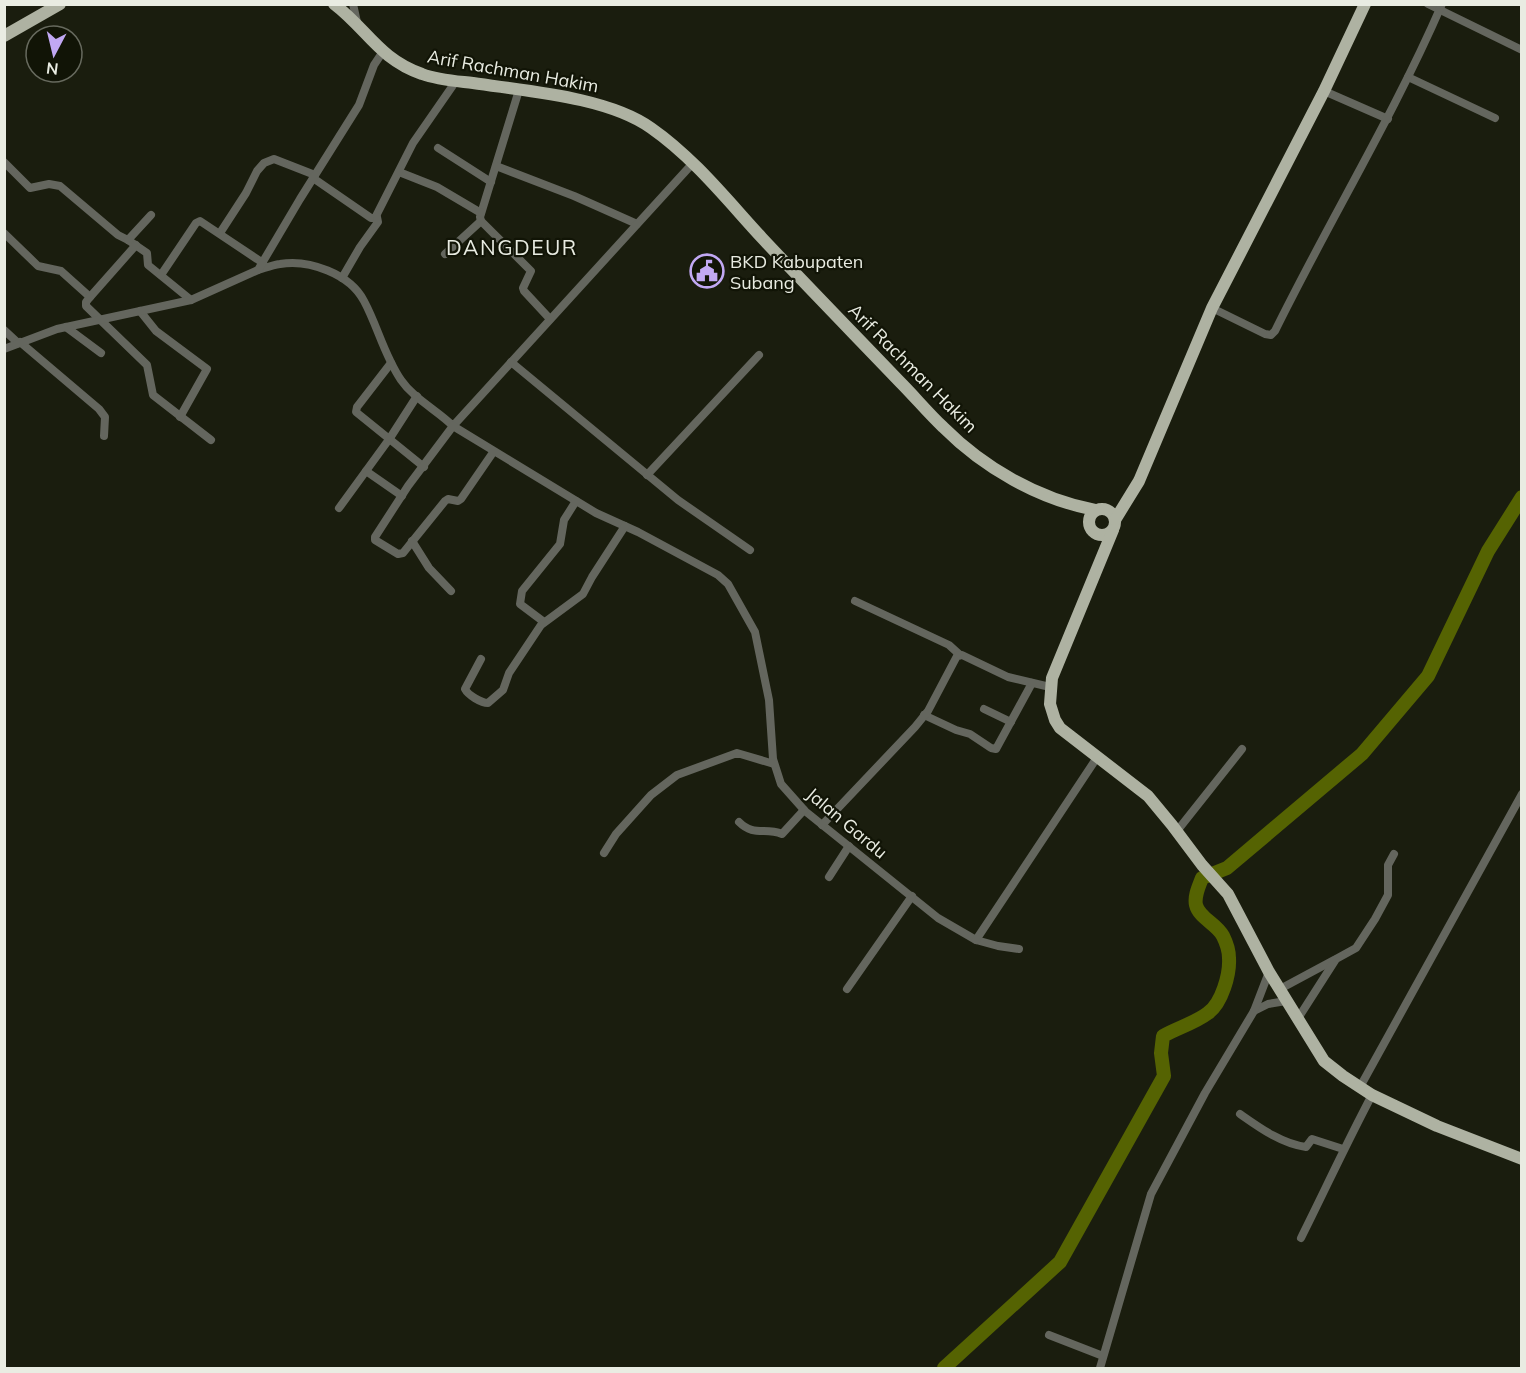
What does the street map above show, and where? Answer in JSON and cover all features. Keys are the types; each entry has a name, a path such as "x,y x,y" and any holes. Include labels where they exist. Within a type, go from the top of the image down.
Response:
{"main road":[{"path":"4,36 60,4"},
{"name":"Arif Rachman Hakim","path":"334,4 382,53 400,65 424,75 606,107 626,113 651,128 693,163 834,315 943,428 972,453 1035,490 1071,505 1099,509"},
{"path":"1110,529 1139,481 1212,308 1324,91 1365,4"},
{"path":"1089,522 1092,513 1130,496"},
{"path":"1071,505 1089,522 1092,531 1110,529"},
{"path":"1099,509 1111,512 1110,529 1050,687 1050,704 1060,728 1148,796 1202,865 1228,894 1269,972 1324,1060 1372,1095 1437,1126 1521,1159"}],"street":[{"path":"353,4 358,27"},
{"path":"1428,4 1441,7 1521,50"},
{"path":"1212,308 1264,334 1270,335 1275,331 1311,256 1388,119 1441,7"},
{"path":"262,267 314,176 359,105 374,65 382,53"},
{"path":"1408,77 1495,118"},
{"path":"4,349 66,327 191,300 262,267 292,263 314,266 342,278 378,222 377,217 415,139 456,81"},
{"path":"445,254 481,217 519,90"},
{"path":"1324,91 1388,119"},
{"path":"438,148 491,182"},
{"path":"220,233 246,193 257,171 264,163 274,159 314,176 371,218 377,217"},
{"path":"494,451 461,499 445,501 400,555 377,542 375,539 402,496 457,422 693,163"},
{"path":"6,165 30,188 49,183 60,186 118,235 147,254 148,265 191,300"},
{"path":"496,166 574,196 637,224"},
{"path":"399,172 437,187 481,217 531,271 524,291 550,319"},
{"path":"128,240 151,215"},
{"path":"161,275 196,223 203,222 262,267"},
{"path":"4,233 38,266 61,271 90,297"},
{"path":"136,246 90,297 86,302 87,306 147,365 153,396 211,440"},
{"name":"Jalan Gardu","path":"342,278 364,300 391,363 402,382 417,396 457,422 494,451 576,501 723,579 752,624 769,700 774,764 781,784 804,810 938,918 976,939 998,946 1019,949"},
{"path":"140,310 156,331 207,369 180,417"},
{"path":"66,327 101,353"},
{"path":"4,330 102,412 105,420 104,436"},
{"path":"647,475 759,355"},
{"path":"511,362 684,505 750,550"},
{"path":"391,363 356,409 358,414 424,466"},
{"path":"339,508 390,438 417,396"},
{"path":"366,471 402,496"},
{"path":"544,622 520,604 520,595 560,544 564,520 576,501"},
{"path":"481,659 465,689 483,703 488,704 503,690 509,673 544,622 583,594 625,526"},
{"path":"412,541 429,568 451,591"},
{"path":"855,601 949,645 960,655 1008,677 1050,687"},
{"path":"822,825 924,715 955,659 960,655"},
{"path":"924,715 970,734 994,749 998,747 1032,683"},
{"path":"984,709 1011,722"},
{"path":"1177,831 1242,749"},
{"path":"604,853 616,834 651,795 677,775 737,753 774,764"},
{"path":"976,939 1098,756"},
{"path":"1360,1087 1521,794"},
{"path":"739,822 757,832 770,830 782,834 804,810"},
{"path":"829,877 849,846"},
{"path":"1280,989 1356,948 1389,893 1388,865 1394,854"},
{"path":"847,989 912,896"},
{"path":"1297,1020 1336,959"},
{"path":"1100,1368 1156,1184 1254,1011 1269,972"},
{"path":"1254,1011 1286,1001"},
{"path":"1301,1238 1343,1149 1372,1095"},
{"path":"1240,1114 1262,1129 1294,1144 1305,1147 1312,1138 1343,1149"},
{"path":"1048,1335 1103,1356"}],"waterway":[{"path":"944,1368 1060,1262 1164,1076 1161,1053 1163,1036 1208,1013 1221,995 1228,972 1228,952 1220,932 1201,914 1196,905 1196,895 1202,878 1227,868 1362,754 1428,676 1488,551 1522,497"}],"place":[{"name":"BKD Kabupaten Subang","path":"707,271"}],"district":[{"name":"DANGDEUR","path":"512,247"}]}
